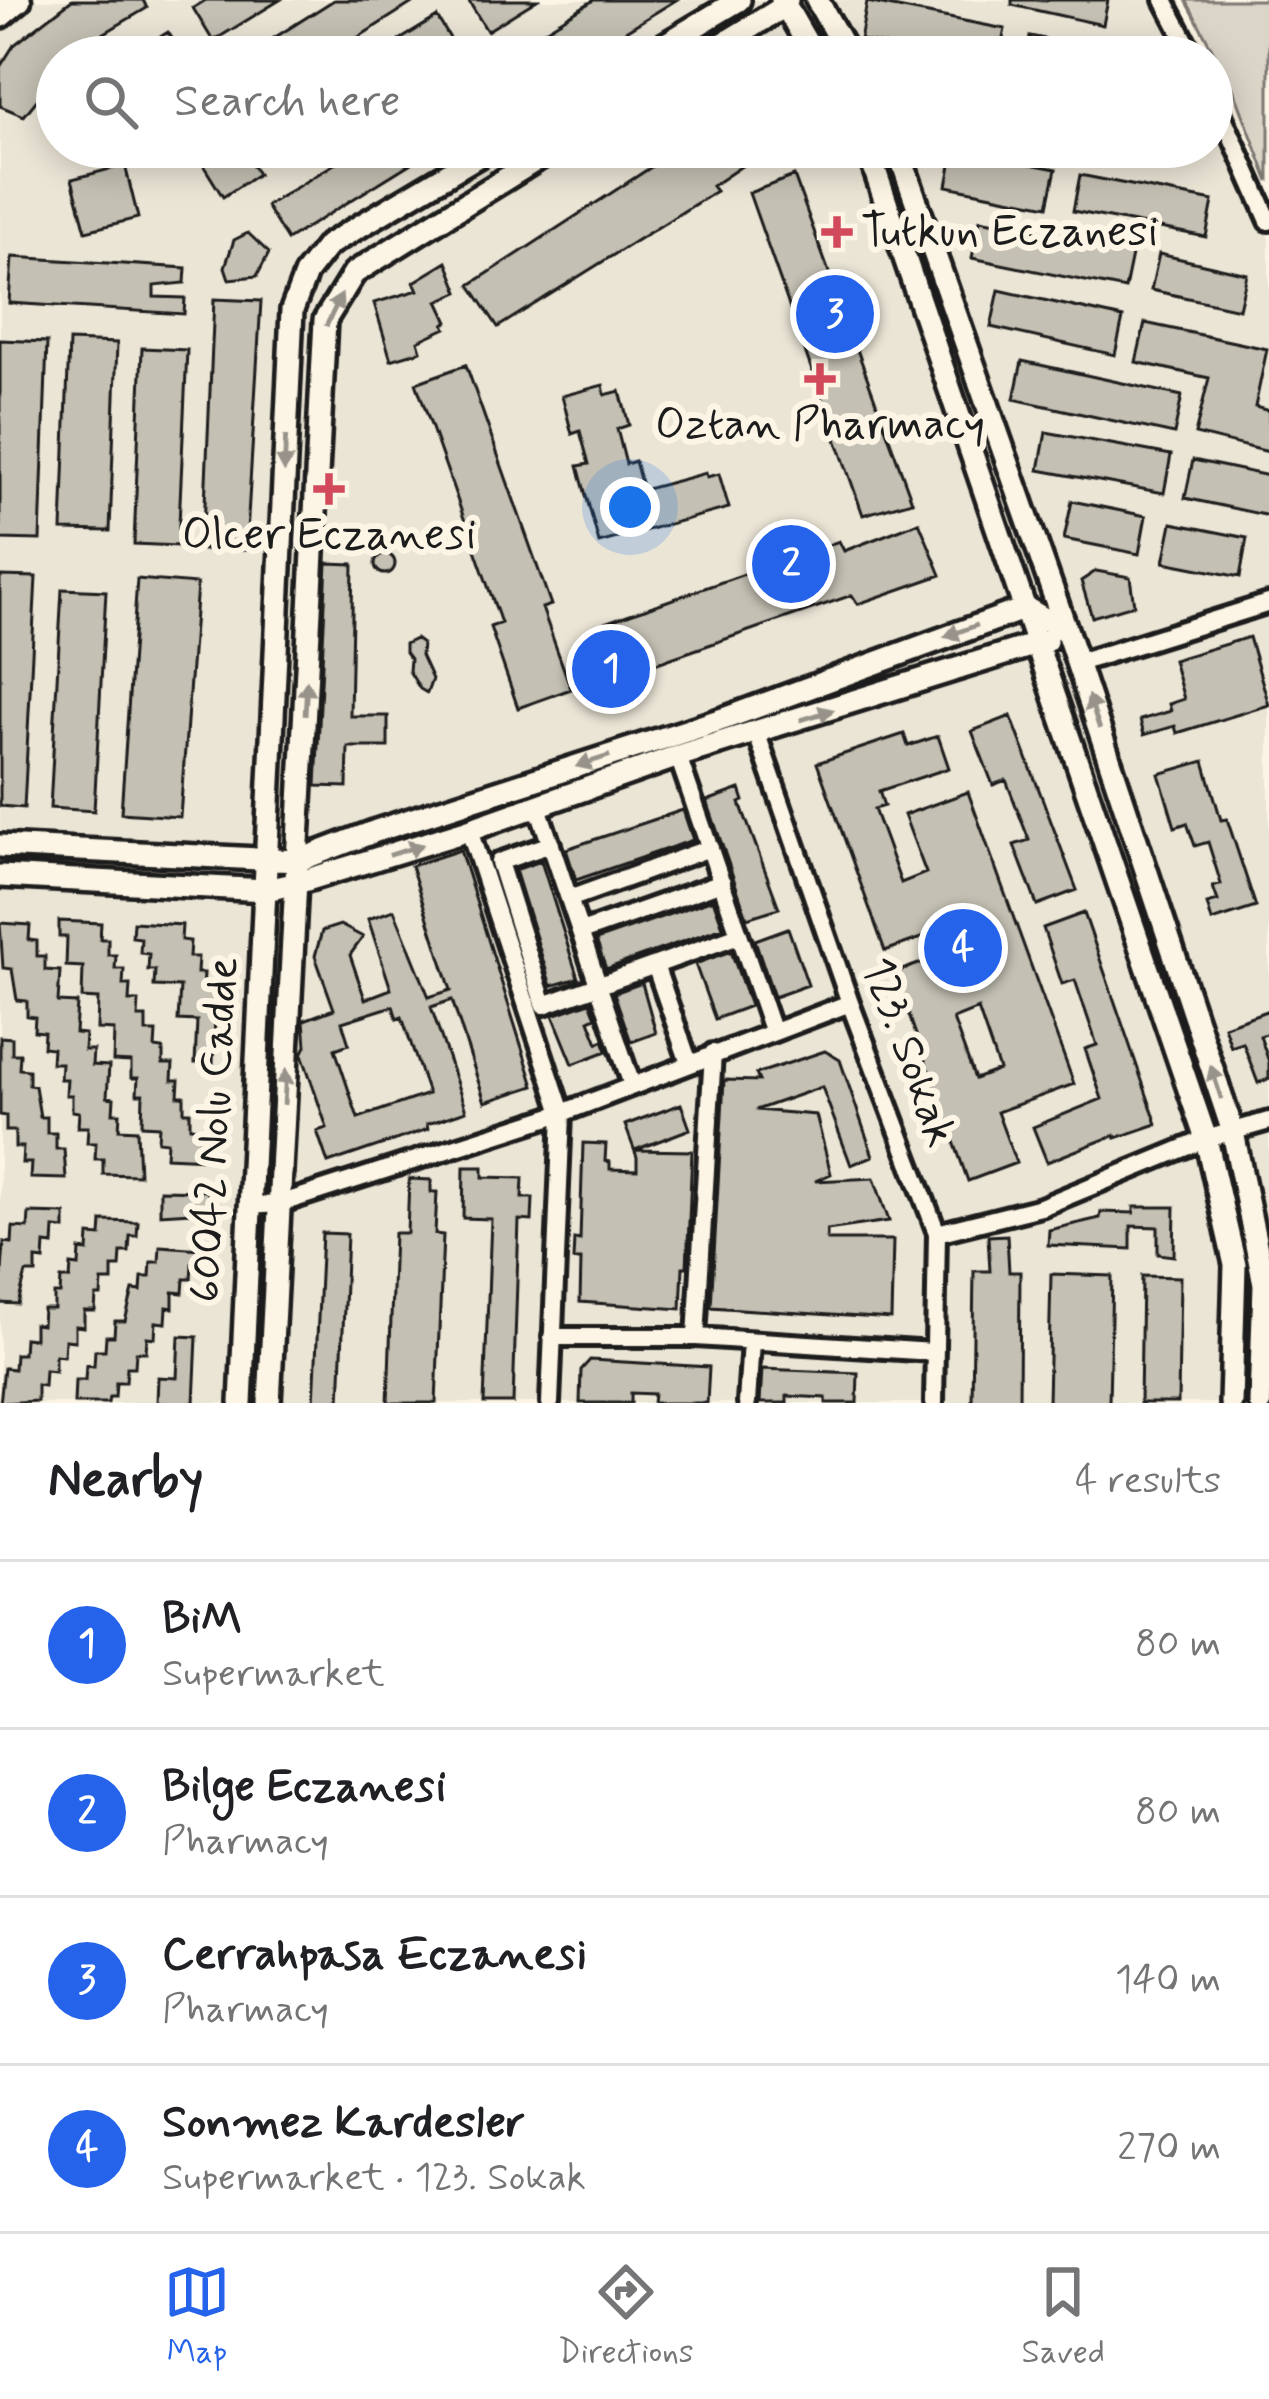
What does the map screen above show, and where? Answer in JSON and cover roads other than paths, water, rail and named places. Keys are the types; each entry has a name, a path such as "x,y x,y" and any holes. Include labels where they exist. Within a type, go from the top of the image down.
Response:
{"main road":[{"path":"0,15 18,0"}],"street":[{"path":"679,36 739,0"},
{"path":"817,0 837,36"},
{"path":"1164,0 1183,36"},
{"path":"733,36 784,2 803,36"},
{"path":"1233,140 1269,221"},
{"name":"60042 Nolu Cadde","path":"242,1403 292,310 306,273 328,245 458,168"},
{"path":"269,1403 325,320 354,273 523,168"},
{"path":"874,168 1206,1139 1235,1264 1231,1403"},
{"path":"904,168 1078,663 1233,1132 1264,1284 1265,1365 1260,1403"},
{"path":"1078,663 1269,602"},
{"path":"0,876 266,890 376,831 727,718 1026,608"},
{"path":"1026,608 1067,632"},
{"path":"0,846 268,860 296,873 469,830 678,756 1067,632"},
{"name":"123. Sokak","path":"757,734 850,1003 938,1233 934,1403"},
{"path":"678,756 772,1030"},
{"path":"537,804 632,1085"},
{"path":"469,830 562,1114 550,1403"},
{"path":"551,844 499,862 544,1005 739,935"},
{"path":"569,899 710,848"},
{"path":"581,932 722,883"},
{"path":"655,965 689,1063"},
{"path":"248,1206 279,1204 562,1114 850,1003"},
{"path":"696,1337 712,1054"},
{"path":"938,1233 1041,1207 1206,1139 1269,1121"},
{"path":"552,1337 696,1337 933,1352"},
{"path":"747,1403 751,1341"}],"place":[{"name":"Tutkun Eczanesi","path":"837,232"},
{"name":"Cerrahpasa Eczanesi","path":"835,314"},
{"name":"Oztan Pharmacy","path":"820,379"},
{"name":"Olcer Eczanesi","path":"329,489"},
{"name":"Bilge Eczanesi","path":"791,564"},
{"name":"BiM","path":"611,669"},
{"name":"Sonmez Kardesler","path":"963,948"}]}
